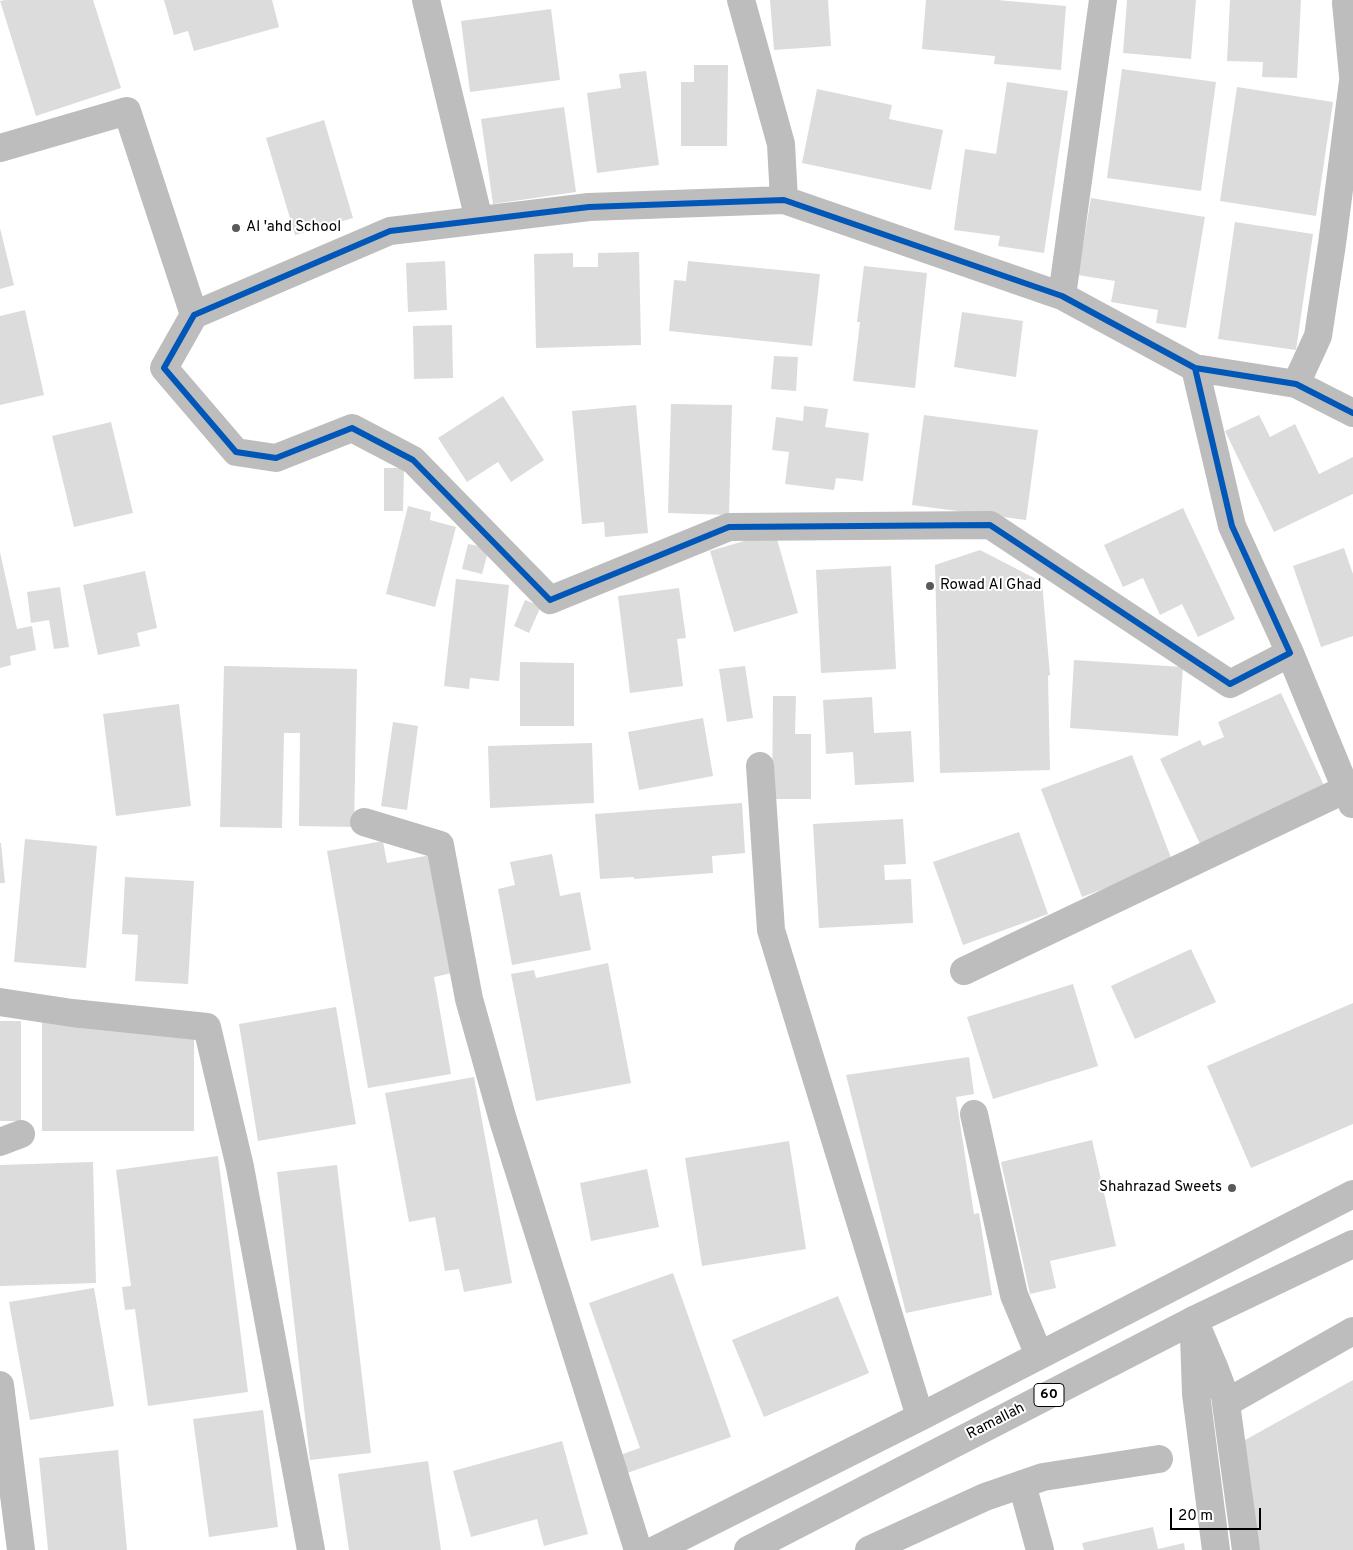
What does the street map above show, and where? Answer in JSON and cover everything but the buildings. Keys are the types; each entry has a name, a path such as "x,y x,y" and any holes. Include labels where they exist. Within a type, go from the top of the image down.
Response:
{"main road":[{"path":"426,0 478,220"},
{"path":"741,0 781,144 784,200"},
{"path":"1062,296 1103,0"},
{"path":"1346,3 1353,76"},
{"path":"1296,384 1318,336 1353,82"},
{"path":"0,148 127,111 194,315"},
{"path":"1290,653 1230,684 990,525 729,527 550,600 414,460 352,428 276,458 236,452 164,368 194,315 390,231 589,207 784,200 1062,296 1195,368 1296,384 1353,413"},
{"path":"964,971 1350,797 1290,653 1232,526 1195,368"},
{"path":"760,766 771,930 920,1417"},
{"path":"364,822 440,845 469,999 506,1129 638,1550"},
{"path":"0,1002 72,1013 206,1027 240,1168 311,1550"},
{"path":"974,1114 1014,1295 1039,1355"},
{"path":"655,1550 920,1417 1353,1194"},
{"name":"Ramallah","path":"748,1550 1194,1320 1353,1244"},
{"path":"1194,1320 1214,1367 1226,1403 1246,1550"},
{"path":"1194,1320 1196,1394 1216,1550"},
{"path":"1226,1403 1353,1331"},
{"path":"0,1385 21,1550"},
{"path":"869,1550 985,1497 1043,1477 1159,1459"},
{"path":"1022,1484 1040,1550"}],"cycle path":[{"path":"1195,368 1232,526 1290,653 1230,684 990,525 729,527 550,600 413,460 352,428 276,458 236,452 164,368 194,315 390,231 589,207 784,200 1062,296 1195,368 1296,384 1353,413"}],"place":[{"name":"Al 'ahd School","path":"236,228"},
{"name":"Rowad Al Ghad","path":"930,586"},
{"name":"Shahrazad Sweets","path":"1232,1188"}]}
